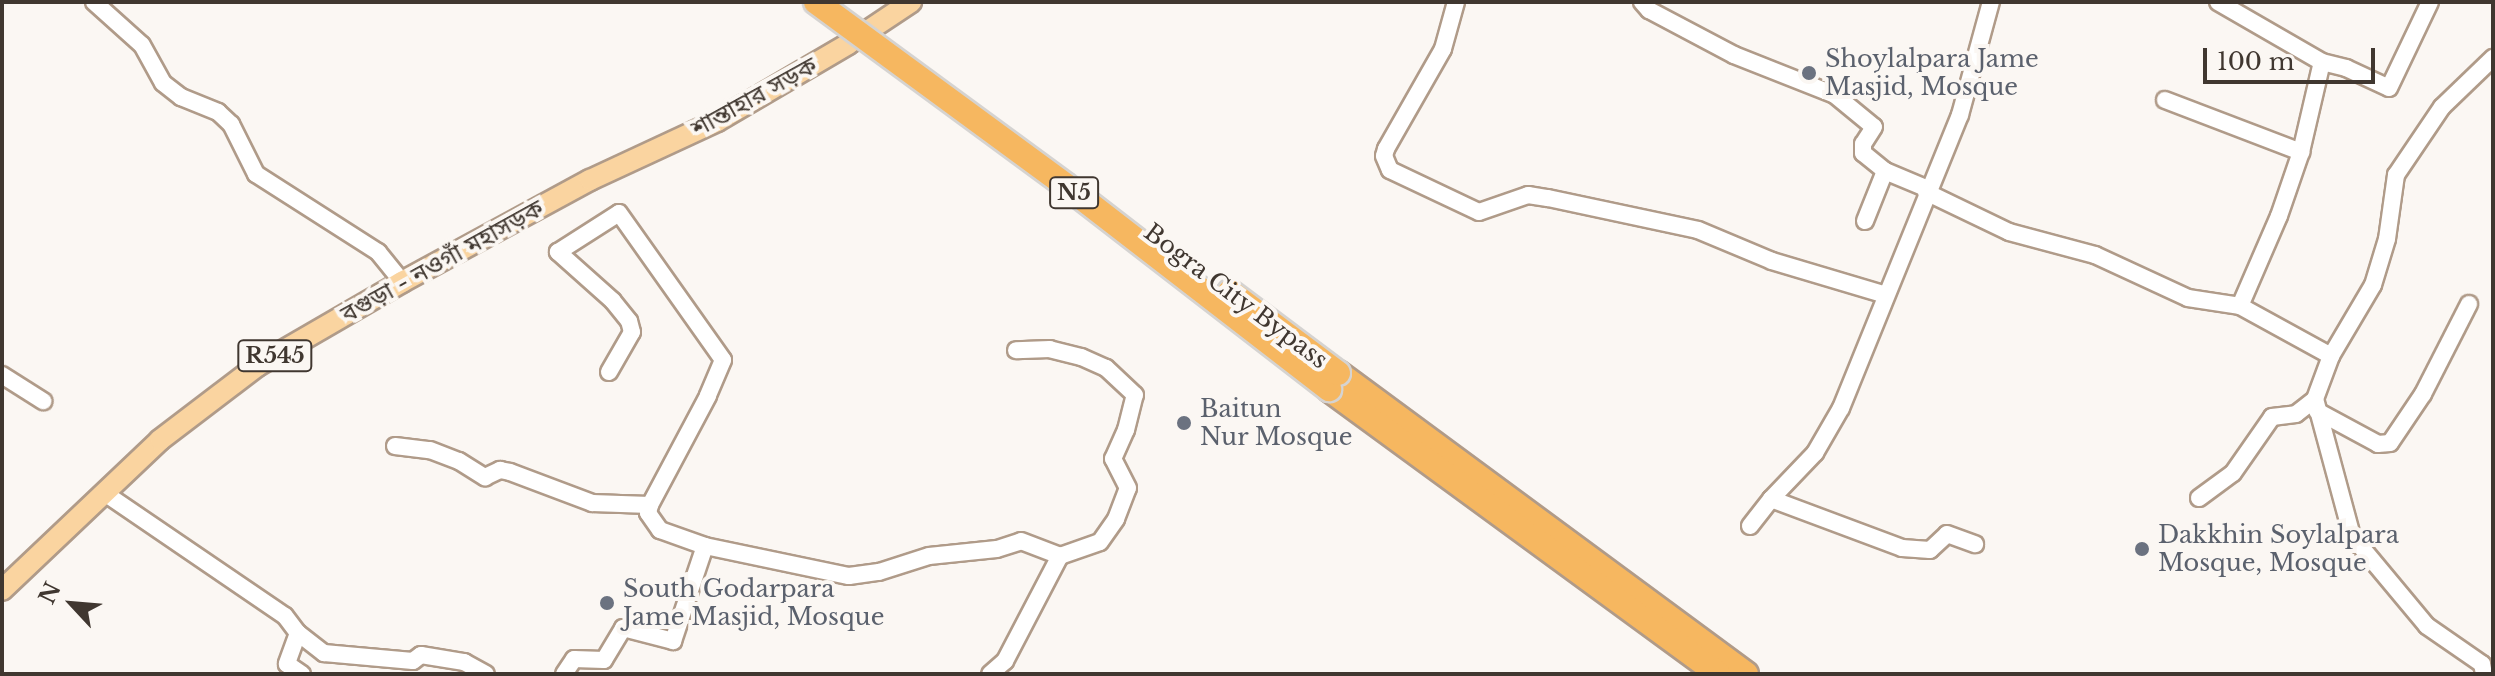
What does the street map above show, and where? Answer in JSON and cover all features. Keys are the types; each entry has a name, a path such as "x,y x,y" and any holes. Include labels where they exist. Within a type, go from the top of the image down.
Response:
{"highway":[{"name":"Bogra City Bypass","path":"816,2 1334,381 1624,584 1746,674"},
{"name":"Bogra City Bypass","path":"844,2 1718,674"},
{"path":"1597,541 1624,584"}],"main road":[{"name":"শান্তাহার সড়ক","path":"590,180 717,121 848,44 911,2"},
{"name":"বগুড়া - নওগাঁ মহাসড়ক","path":"5,581 160,440 257,366 402,282 590,180"}],"street":[{"path":"94,2 142,45 163,83 181,97 218,112 231,124 256,174 378,252 402,282"},
{"path":"1456,2 1443,49 1386,149 1384,156 1390,170 1479,212 1528,195 1548,198 1698,230 1772,261 1886,295"},
{"path":"1642,2 1649,10 1734,55 1812,83 1835,95 1874,127 1863,144 1863,153 1885,171 2009,232 2095,255 2188,298 2240,306 2331,356"},
{"path":"1750,526 1815,453 1841,408 1960,115 1991,2"},
{"path":"2222,3 2322,62 2346,68 2389,88 2430,2"},
{"path":"2484,674 2482,664 2427,626 2352,536 2316,405 2331,356 2373,285 2387,239 2396,175 2442,107 2493,58"},
{"path":"2240,306 2279,216 2301,152 2322,62"},
{"path":"2165,100 2301,152"},
{"path":"1865,221 1885,171"},
{"path":"609,372 632,332 629,321 613,301 558,252 619,213 723,360 648,513 660,530 705,546 849,576 879,572 929,556 997,549 1021,541 1060,556 1100,542 1116,519 1128,488 1113,459 1126,430 1135,395 1106,368 1081,357 1050,349 1016,350"},
{"path":"2316,405 2378,444 2390,443 2423,394 2469,304"},
{"path":"2,375 43,401"},
{"path":"2199,498 2233,473 2272,417 2296,414 2316,405"},
{"path":"395,446 430,450 459,461 485,477 500,470 510,472 592,503 650,505"},
{"path":"103,492 285,616 298,633 324,653 413,661 421,655 464,662 486,674"},
{"path":"1771,499 1902,548 1930,550 1947,534 1975,544"},
{"path":"564,674 574,659 604,660 623,628 673,641 705,546"},
{"path":"990,674 1005,661 1060,556"},
{"path":"298,633 287,664 302,674"}],"place":[{"name":"Shoylalpara Jame Masjid, Mosque","path":"1809,73"},
{"name":"Baitun Nur Mosque","path":"1184,423"},
{"name":"Dakkhin Soylalpara Mosque, Mosque","path":"2142,549"},
{"name":"South Godarpara Jame Masjid, Mosque","path":"607,603"}]}
